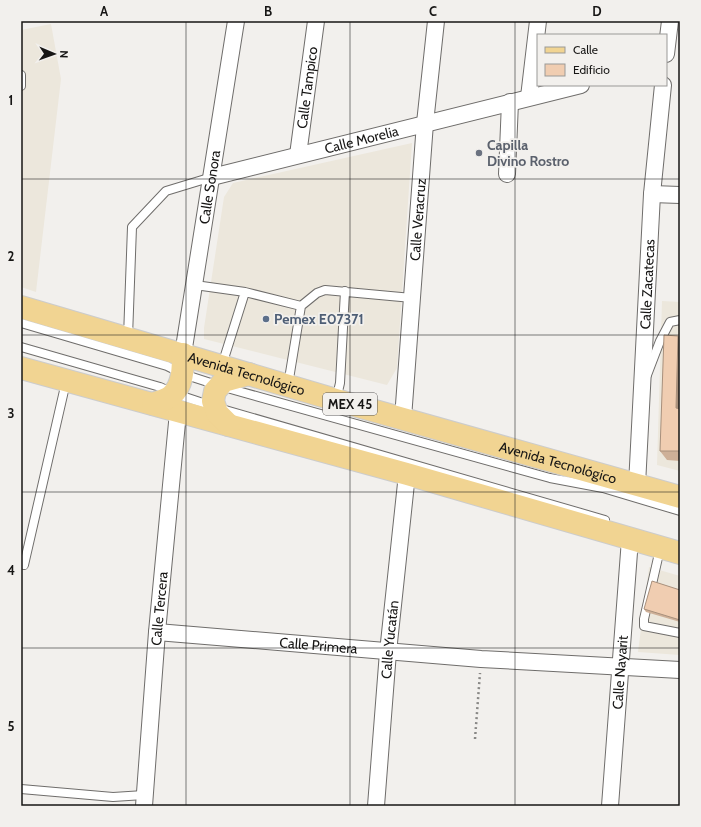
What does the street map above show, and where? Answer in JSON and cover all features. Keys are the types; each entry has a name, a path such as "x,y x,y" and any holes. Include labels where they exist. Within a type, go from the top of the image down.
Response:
{"main road":[{"name":"Avenida Tecnológico","path":"21,307 128,337 183,364 219,386 249,374 680,498"},
{"path":"176,403 183,364"},
{"path":"22,370 153,404 176,403 229,425 407,474 670,551"},
{"path":"219,386 217,413 229,425"}],"street":[{"name":"Calle Sonora","path":"183,364 236,21"},
{"name":"Calle Tampico","path":"298,155 316,21"},
{"name":"Calle Veracruz","path":"403,418 425,123 436,21"},
{"path":"528,97 538,21"},
{"path":"667,46 670,21"},
{"name":"Calle Morelia","path":"212,177 577,86"},
{"name":"Calle Zacatecas","path":"637,485 652,194 663,86"},
{"path":"507,174 510,102"},
{"path":"652,194 680,195"},
{"name":"Calle Tercera","path":"144,801 176,403"},
{"name":"Calle Yucatán","path":"376,806 388,652 407,474"},
{"name":"Calle Nayarit","path":"610,806 630,539"},
{"name":"Calle Primera","path":"157,632 481,659 680,670"}],"lane":[{"path":"21,75 21,86"},
{"path":"128,337 132,227 166,191 212,177"},
{"path":"195,285 245,292 301,306"},
{"path":"288,385 301,306 320,291 345,291 412,298"},
{"path":"336,400 340,383 345,291"},
{"path":"219,386 245,292"},
{"path":"642,388 660,341 670,322 680,320"},
{"path":"21,323 168,366 183,364"},
{"path":"21,347 160,387 176,403 219,386 550,478 603,488 680,511"},
{"path":"24,566 66,381"},
{"path":"219,386 611,522"},
{"path":"670,551 644,619 644,626 680,633"},
{"path":"21,789 144,801"}],"path":[{"path":"476,739 481,659"}],"shaded area":[{"path":"51,24 61,79 36,292 21,287 21,30"},
{"path":"412,143 397,368 387,385 204,339 204,328 224,197 233,183"},
{"path":"662,301 680,302 680,471 657,465"},
{"path":"649,567 680,576 680,655 638,652"}],"building":[{"path":"664,335 678,336 676,408 680,409 680,451 660,451"},
{"path":"652,581 680,590 680,620 644,609"}],"place":[{"name":"Capilla Divino Rostro","path":"479,153"},
{"name":"Pemex E07371","path":"266,319"}]}
